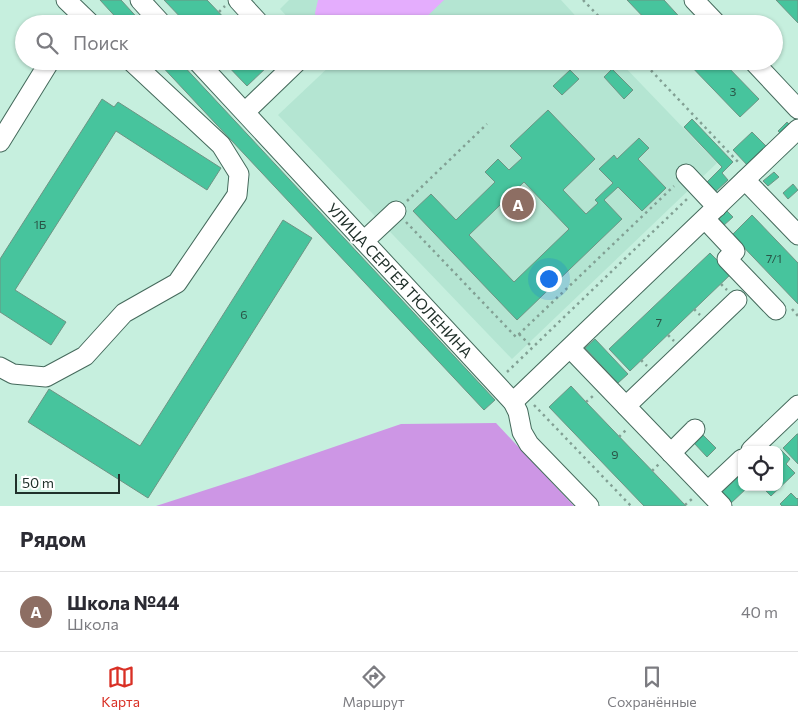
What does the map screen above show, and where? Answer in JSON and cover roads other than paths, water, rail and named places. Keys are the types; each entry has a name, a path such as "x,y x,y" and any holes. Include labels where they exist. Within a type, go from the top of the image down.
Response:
{"street":[{"path":"140,0 154,15"},
{"path":"238,0 252,15"},
{"path":"694,0 708,15"},
{"path":"0,142 44,70"},
{"path":"0,367 13,374 46,377 85,356 124,313 178,283 237,195 238,174 221,145 141,70"},
{"name":"УЛИЦА СЕРГЕЯ ТЮЛЕНИНА","path":"205,70 513,402 518,412 522,432 529,444 589,506"},
{"path":"245,112 289,70"},
{"path":"761,70 798,109"},
{"path":"513,402 798,129"},
{"path":"748,177 798,234"},
{"path":"692,181 735,251 727,258 776,310"},
{"path":"364,241 396,211"},
{"path":"626,406 737,300"},
{"path":"570,348 722,506"},
{"path":"755,446 798,405"},
{"path":"671,453 695,430"},
{"path":"708,491 738,463"}],"place":[{"name":"Школа №44","path":"518,204"}]}
